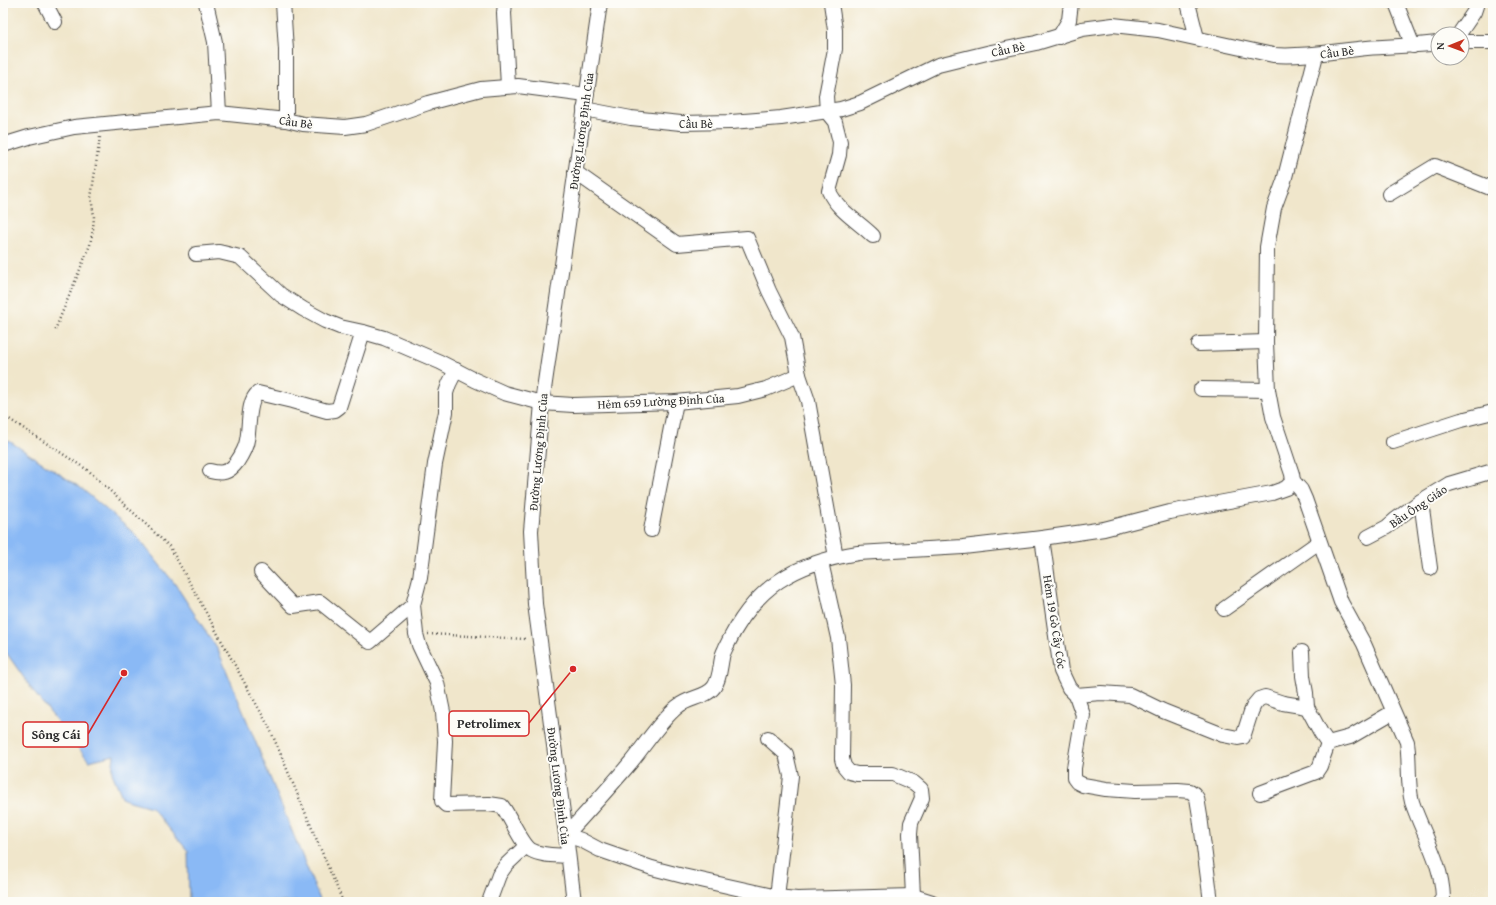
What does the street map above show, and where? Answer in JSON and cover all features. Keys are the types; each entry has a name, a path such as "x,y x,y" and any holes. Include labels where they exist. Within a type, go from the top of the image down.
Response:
{"street":[{"path":"45,3 56,22"},
{"path":"206,3 215,42 219,113"},
{"path":"283,3 286,56 286,120"},
{"path":"505,3 504,13 508,86"},
{"name":"Đường Lương Định Của","path":"574,902 541,639 535,604 531,531 542,403 600,3"},
{"path":"831,3 835,30 835,49 826,96 827,112 835,122 840,142 839,155 828,191 831,197 873,236"},
{"path":"1059,37 1069,20 1071,3"},
{"path":"1188,3 1197,38"},
{"path":"1396,3 1413,46"},
{"path":"1464,26 1474,12 1477,3"},
{"name":"Cầu Bè","path":"3,145 28,137 74,126 219,113 286,120 303,124 345,127 366,124 428,103 481,89 508,86 518,86 585,102 631,118 681,123 774,119 841,110 860,103 938,65 991,52 1036,44 1082,29 1113,25 1158,30 1272,55 1316,55 1368,48 1430,44"},
{"path":"1470,42 1493,42"},
{"path":"1316,55 1284,181 1274,208 1267,247 1266,342 1268,390 1273,417 1292,474 1293,482 1305,499 1341,602 1364,644 1407,742 1409,752 1409,788 1413,803 1441,875 1443,898 1440,902"},
{"path":"1389,194 1435,166 1493,190"},
{"path":"575,172 677,244 746,238 769,291 792,337 799,375 808,401 836,557"},
{"name":"Hẻm 659 Lường Định Của","path":"196,254 220,252 240,257 281,295 303,309 325,320 340,327 363,332 406,347 504,393 542,403 573,405 676,402 738,396 766,389 799,375"},
{"path":"210,471 220,474 227,472 234,466 247,442 253,399 258,394 292,401 327,411 335,410 339,407 363,332"},
{"path":"1199,344 1266,342"},
{"path":"456,370 446,393 446,412 435,464 420,578 413,604 416,634 419,645 437,684 443,712 445,741 442,801 446,805 489,804 502,806 509,815 526,846 531,850 539,853 568,856"},
{"path":"1201,388 1268,390"},
{"path":"651,530 676,402"},
{"path":"1393,442 1493,412"},
{"name":"Bầu Ông Giáo","path":"1368,537 1387,527 1394,520 1421,501 1449,484 1493,472"},
{"path":"932,902 913,896 797,899 777,897 652,868 600,850 581,840 566,835 625,769 666,718 677,707 687,700 710,692 716,686 722,657 730,640 749,609 761,594 801,568 836,557 858,554 990,545 1104,529 1170,512 1272,493 1286,488 1293,482"},
{"name":"Bầu Ông Giáo","path":"1421,501 1430,568"},
{"name":"Hẻm 19 Gò Cây Cóc","path":"1042,538 1061,671 1069,688 1076,695 1083,715 1074,768 1074,778 1082,785 1106,789 1135,791 1178,790 1190,791 1194,794 1197,798 1200,816 1211,902"},
{"path":"1224,609 1319,542"},
{"path":"821,562 838,638 843,685 842,760 844,766 849,772 857,774 893,774 914,783 921,790 922,798 911,823 910,834 913,896"},
{"path":"261,572 293,606 320,602 370,642 413,604"},
{"path":"1302,652 1307,707 1328,743"},
{"path":"1076,695 1100,693 1130,695 1163,711 1223,735 1238,738 1243,737 1254,704 1259,699 1264,697 1283,703 1307,707"},
{"path":"1328,743 1350,737 1393,712"},
{"path":"768,738 786,754 791,776 777,897"},
{"path":"1260,793 1316,772 1320,766 1328,743"},
{"path":"489,902 499,875 526,846"}],"path":[{"path":"55,330 90,245 94,216 91,198 102,124"},
{"path":"3,415 89,471 170,547 270,729 343,902"},
{"path":"416,634 541,639"}],"water":[{"path":"3,437 81,488 135,534 175,584 218,650 321,902 189,902 188,851 151,807 123,799 112,773 114,755 89,761 36,695 3,648"}],"place":[{"name":"Petrolimex","path":"573,669"},
{"name":"Sông Cái","path":"124,673"}]}
